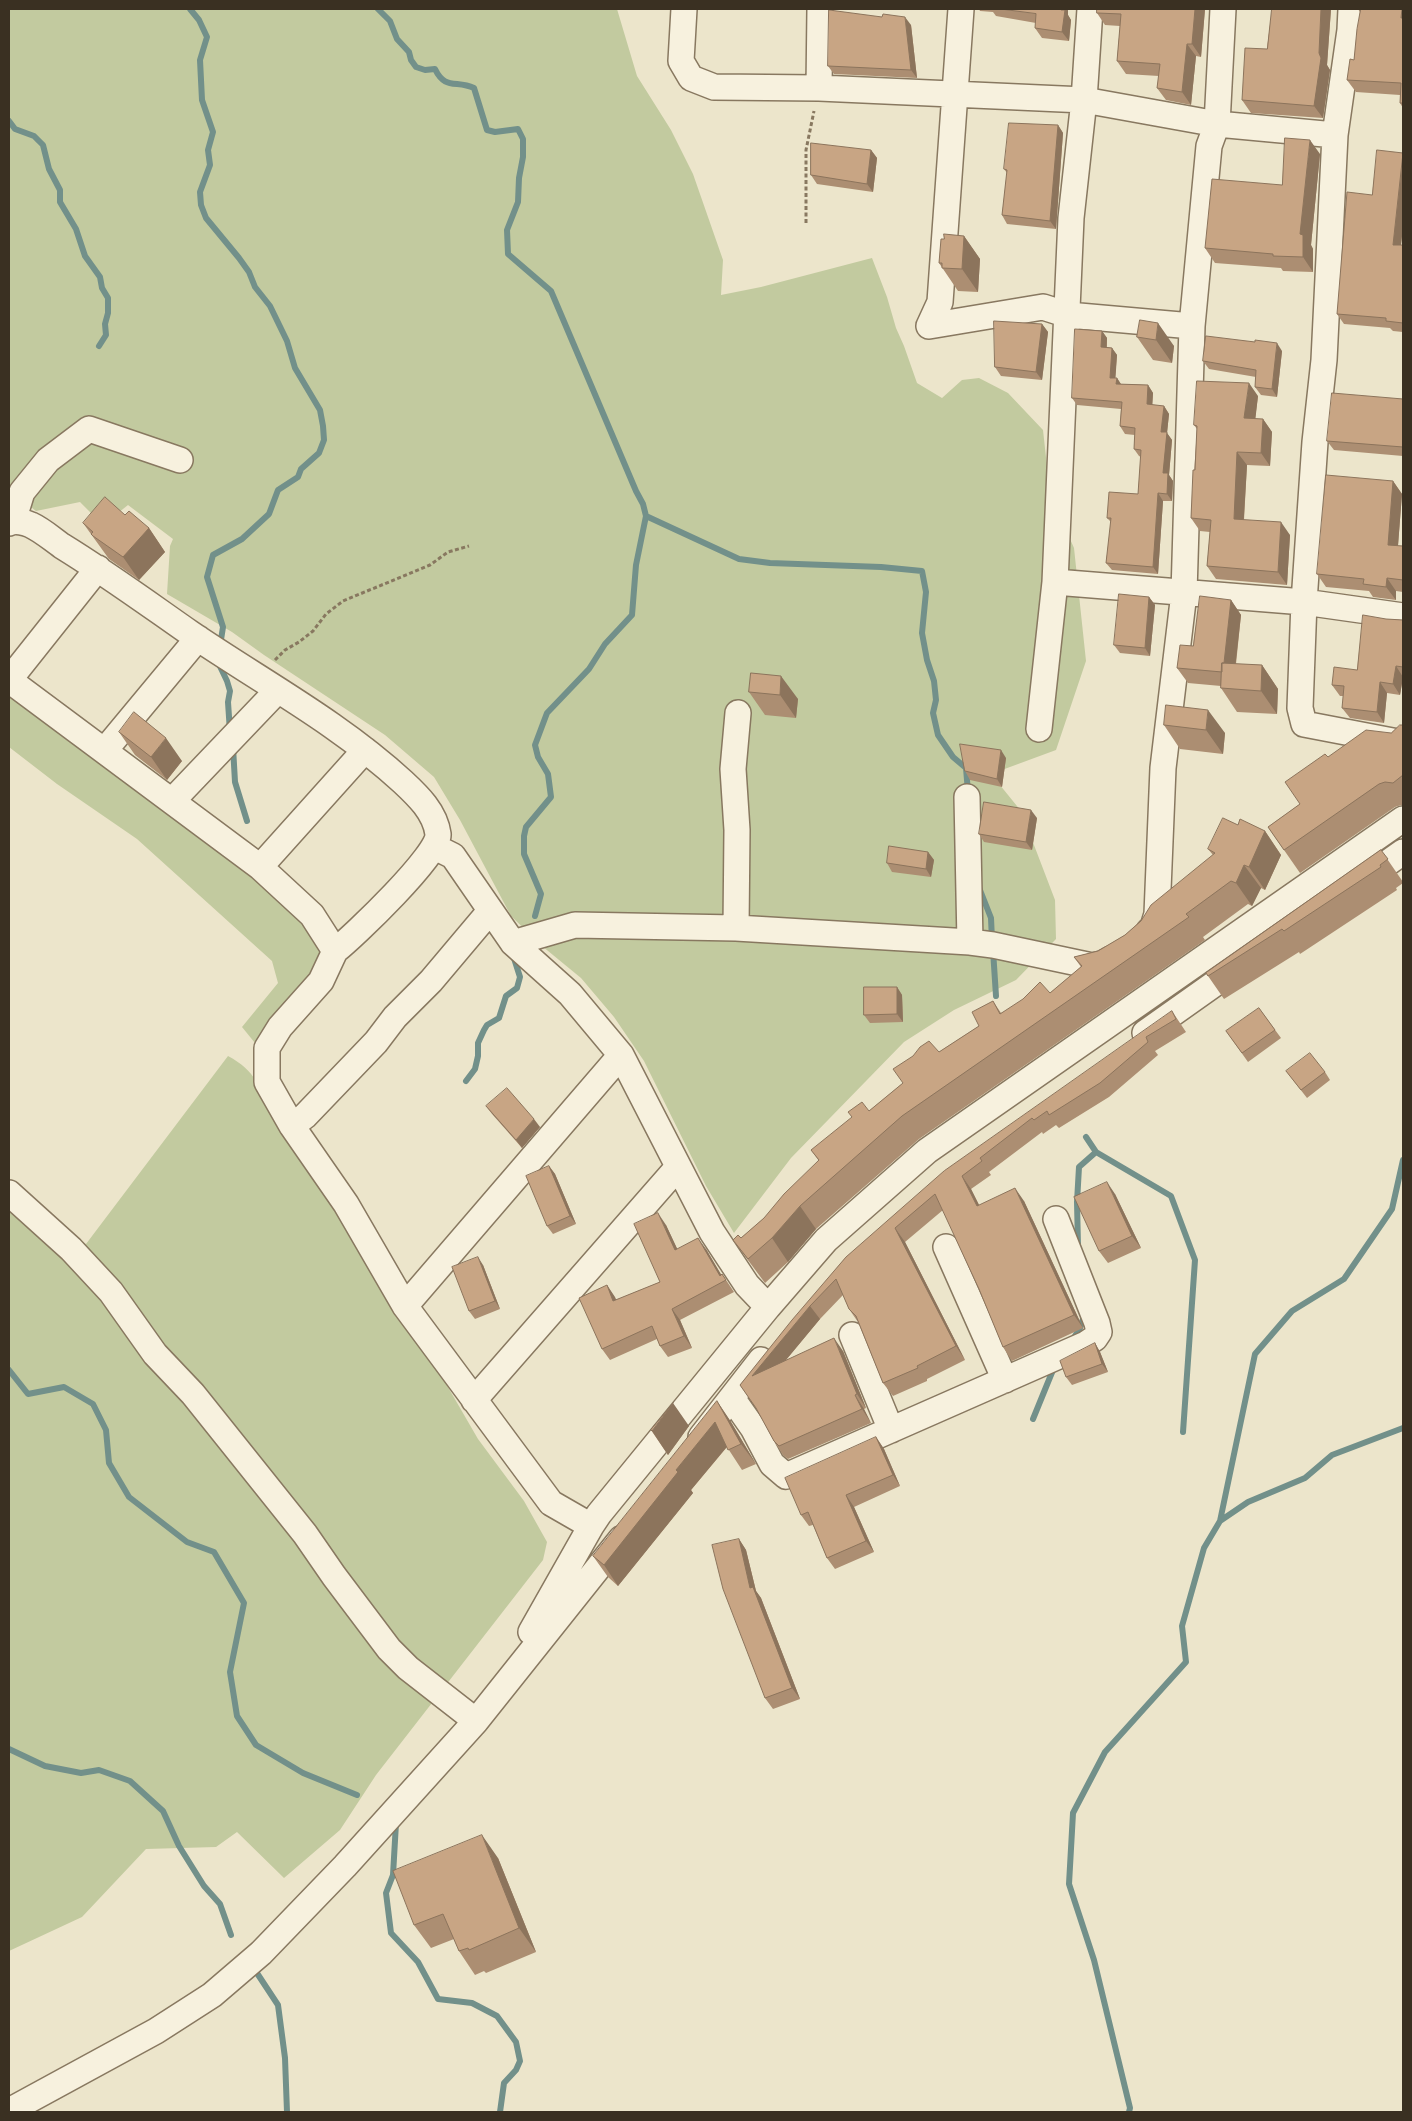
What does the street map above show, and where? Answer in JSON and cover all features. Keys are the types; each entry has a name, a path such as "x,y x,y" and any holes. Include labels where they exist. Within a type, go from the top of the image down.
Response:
{"street":[{"path":"684,9 681,61 690,78 714,87 819,88 955,96 1084,100 1217,124 1336,135"},
{"path":"819,88 820,9"},
{"path":"961,9 940,302 928,326 1042,307 1068,315 1192,326"},
{"path":"1039,729 1055,582 1071,218 1084,100 1090,9"},
{"path":"513,943 575,925 736,928 970,942 1092,966 1102,964 1137,943 1153,927 1157,914 1163,768 1184,593 1192,326 1209,146 1217,124 1223,9"},
{"path":"1351,9 1336,135 1324,360 1315,442 1304,602 1300,708 1304,724 1403,743"},
{"path":"180,460 89,430 48,460 22,492 11,522 30,525 98,568 198,638 311,710 365,750 404,783 428,808 438,836 435,847 356,934 335,951 321,981 280,1027 267,1048 267,1082 292,1126 346,1204 405,1306 551,1503 591,1526"},
{"path":"98,568 9,680 105,750 260,868 312,915 335,951"},
{"path":"1055,582 1304,602 1403,616"},
{"path":"105,750 198,638"},
{"path":"172,801 278,690"},
{"path":"736,928 737,830 733,769 738,713"},
{"path":"260,868 365,750"},
{"path":"967,797 970,942"},
{"path":"493,1698 591,1526 768,1307 826,1240 928,1151 1403,819"},
{"path":"435,847 453,856 513,943 570,994 621,1054 712,1232 747,1285 768,1307"},
{"path":"1347,892 1403,852"},
{"path":"292,1126 305,1116 376,1042 395,1017 431,981 490,911"},
{"path":"1124,1047 1259,953"},
{"path":"405,1306 621,1054"},
{"path":"474,1400 678,1167"},
{"path":"9,1193 71,1249 111,1292 155,1354 193,1394 299,1527 389,1649 408,1668 476,1722"},
{"path":"732,1398 753,1428 772,1464 786,1476 1086,1344 1095,1338 1099,1332 1097,1323 1056,1219"},
{"path":"946,1247 1005,1380"},
{"path":"852,1335 891,1430"},
{"path":"684,1458 778,1339"},
{"path":"9,2111 156,2031 212,1995 261,1953 345,1866 476,1722 493,1698 637,1519"}],"path":[{"path":"806,223 806,150 819,88"},
{"path":"255,675 260,668 270,665 285,650 313,631 326,614 343,600 430,565 448,552 469,546"}],"green space":[{"path":"9,9 617,9 637,76 671,130 693,174 723,260 721,295 761,287 872,258 917,383 942,398 962,380 979,378 1008,393 1043,430 1050,494 1074,548 1086,661 1056,750 991,774 1021,811 1055,900 1056,939 1016,980 954,1010 904,1042 791,1158 734,1233 706,1186 644,1061 614,1017 581,978 542,946 511,916 460,820 434,777 385,735 232,632 167,594 170,546 173,539 128,505 118,513 92,514 80,502 36,511 9,490"},
{"path":"9,689 75,734 302,917 324,950 325,965 255,1043 242,1027 278,983 272,961 137,839 57,784 9,747"},
{"path":"228,1056 245,1067 255,1080 270,1114 423,1344 478,1439 524,1501 547,1542 543,1560 376,1775 340,1830 284,1878 237,1832 216,1847 146,1849 82,1917 9,1951 9,1204 39,1215 86,1244"}],"building":[{"path":"1001,9 1065,10 1062,32 1035,28 1036,14"},
{"path":"1097,9 1195,9 1192,44 1187,44 1182,92 1157,88 1160,64 1117,61 1121,14 1097,13"},
{"path":"1272,9 1321,9 1319,53 1321,58 1314,106 1242,100 1245,48 1267,49"},
{"path":"1361,9 1402,9 1403,103 1400,103 1401,83 1347,80 1350,59 1354,60"},
{"path":"829,10 882,17 883,14 905,17 911,70 828,66"},
{"path":"1009,123 1058,125 1050,221 1002,215 1007,170 1004,169"},
{"path":"1285,138 1310,140 1300,234 1303,235 1303,257 1273,256 1273,254 1205,248 1212,179 1282,185"},
{"path":"811,143 871,150 867,184 811,175"},
{"path":"1377,150 1403,153 1393,245 1403,245 1403,323 1386,321 1386,318 1337,314 1347,192 1372,195"},
{"path":"944,234 964,236 962,269 942,268 942,263 939,263 941,239 944,239"},
{"path":"1140,320 1158,323 1156,340 1137,337"},
{"path":"994,321 1042,324 1036,372 995,367"},
{"path":"1075,329 1102,331 1101,347 1112,348 1110,378 1117,378 1116,384 1148,385 1147,404 1164,406 1161,432 1167,432 1163,473 1168,473 1167,494 1158,493 1153,567 1106,563 1111,518 1107,518 1109,492 1138,494 1141,450 1134,449 1135,428 1120,426 1122,402 1072,398"},
{"path":"1206,336 1277,343 1272,389 1255,387 1256,370 1203,361"},
{"path":"1197,381 1249,383 1244,418 1263,419 1261,453 1237,452 1234,519 1281,522 1278,572 1207,566 1211,520 1191,518 1197,426 1194,425"},
{"path":"1332,393 1403,399 1403,447 1327,441"},
{"path":"1326,475 1393,481 1388,545 1403,546 1403,580 1387,578 1386,587 1363,584 1364,579 1317,574"},
{"path":"105,497 125,515 129,511 149,528 123,557 93,536 91,534 93,532 83,523"},
{"path":"1119,594 1149,597 1145,648 1114,645"},
{"path":"1200,596 1231,600 1222,672 1177,668 1180,645 1193,646"},
{"path":"1363,615 1403,620 1403,667 1396,666 1393,684 1380,682 1377,712 1342,708 1344,686 1332,685 1334,667 1357,670"},
{"path":"1222,663 1262,665 1261,691 1221,688"},
{"path":"751,673 781,676 780,695 749,692"},
{"path":"1166,705 1208,710 1206,730 1164,725"},
{"path":"134,712 166,738 151,757 119,732"},
{"path":"1400,725 1403,725 1403,775 1393,783 1385,782 1379,784 1284,850 1268,827 1300,804 1285,782 1325,754 1328,757 1366,730 1391,733"},
{"path":"960,744 1001,750 997,779 965,771"},
{"path":"984,802 1031,810 1026,842 979,834"},
{"path":"1223,818 1238,825 1240,819 1265,831 1249,867 1244,865 1236,883 1231,881 1186,914 1189,917 902,1116 800,1206 772,1238 748,1259 733,1240 738,1235 741,1238 764,1218 784,1194 819,1160 811,1150 852,1117 848,1112 862,1102 869,1111 903,1083 893,1069 913,1056 920,1047 929,1041 939,1052 979,1026 972,1012 993,1001 1000,1014 1023,999 1040,982 1050,993 1082,966 1074,957 1098,951 1125,935 1141,921 1151,905 1215,853 1208,849"},
{"path":"889,846 928,852 926,869 887,863"},
{"path":"1381,850 1388,859 1380,865 1381,867 1284,931 1282,929 1208,976 1206,973"},
{"path":"864,987 897,987 897,1014 864,1015"},
{"path":"1259,1008 1275,1030 1242,1053 1226,1031"},
{"path":"1172,1011 1176,1019 1146,1037 1148,1042 1100,1083 1049,1115 1047,1111 1034,1120 1032,1118 980,1158 982,1161 962,1176 977,1206 1015,1188 1074,1315 1003,1347 979,1289 935,1194 895,1228 956,1346 917,1366 918,1368 883,1383 856,1316 849,1309 836,1279 810,1306 752,1376 834,1338 862,1409 779,1446 774,1441 756,1408 740,1385 846,1257 944,1171"},
{"path":"1310,1053 1325,1072 1301,1090 1286,1071"},
{"path":"507,1088 534,1119 516,1140 486,1106"},
{"path":"549,1166 570,1216 547,1226 526,1176"},
{"path":"1107,1182 1132,1236 1099,1251 1074,1197"},
{"path":"658,1213 675,1250 698,1238 720,1276 722,1274 726,1280 672,1309 684,1336 660,1346 652,1326 602,1349 579,1298 607,1285 613,1301 660,1282 634,1224"},
{"path":"478,1257 495,1301 469,1311 452,1267"},
{"path":"1095,1343 1102,1364 1066,1377 1060,1361"},
{"path":"717,1401 741,1444 728,1450 715,1422 604,1565 593,1556"},
{"path":"673,1403 652,1431 651,1430"},
{"path":"876,1437 893,1475 846,1495 866,1541 827,1558 808,1512 801,1515 785,1478"},
{"path":"739,1539 750,1588 753,1587 792,1688 765,1698 723,1589 712,1545"},
{"path":"482,1835 519,1928 469,1950 468,1948 459,1951 443,1914 414,1925 393,1871"}],"waterway":[{"path":"190,9 199,20 207,37 200,60 202,100 213,132 208,150 210,165 200,192 201,205 206,218 239,258 249,272 255,287 270,306 287,341 295,368 320,410 324,440 319,453 301,469 298,477 278,490 269,514 242,539 213,555 207,577 223,627 220,646"},
{"path":"378,9 390,21 397,39 409,52 411,60 416,67 425,70 435,69 439,76 447,82 474,88 487,130 495,132 518,129 523,139 523,157 519,178 518,202 507,230 508,254 551,291 643,504 646,516 636,565 632,615 605,644 589,669 547,713 535,745 538,757 548,774 551,797 526,827 524,836 524,854 541,894 535,916"},
{"path":"9,121 15,129 34,136 43,145 49,169 60,190 60,202 76,229 85,256 100,277 102,288 108,298 108,313 105,324 106,335 99,346"},
{"path":"646,516 739,559 770,563 881,567 922,571 926,592 922,633 927,660 934,681 936,700 933,713 938,735 953,757 966,768 968,792"},
{"path":"217,660 230,691 228,702 230,732"},
{"path":"233,747 235,782 247,821"},
{"path":"978,885 991,918 992,940"},
{"path":"993,950 996,996"},
{"path":"466,1081 475,1069 478,1043 484,1030 487,1025 499,1018 506,996 517,988 520,977 513,955"},
{"path":"1078,1246 1077,1202 1079,1167 1096,1152 1086,1137"},
{"path":"1096,1152 1171,1196 1195,1260 1183,1432"},
{"path":"1220,1521 1255,1354 1292,1311 1344,1279 1392,1209 1403,1160"},
{"path":"1073,1339 1080,1328 1084,1316"},
{"path":"1033,1419 1055,1365"},
{"path":"9,1370 28,1394 64,1387 93,1404 106,1430 109,1463 129,1497 187,1542 214,1552 244,1603 230,1672 237,1716 256,1745 303,1773 357,1795"},
{"path":"1129,2112 1130,2108 1094,1960 1069,1884 1073,1813 1105,1752 1186,1662 1182,1626 1204,1548 1220,1521 1248,1502 1305,1478 1332,1455 1403,1428"},
{"path":"9,1749 45,1766 81,1773 99,1770 130,1781 163,1811 179,1846 204,1886 220,1904 231,1935"},
{"path":"396,1823 393,1875 386,1893 391,1933 418,1962 438,1999 472,2003 497,2016 516,2042 520,2061 516,2070 504,2083 500,2112"},
{"path":"253,1967 278,2005 285,2058 287,2112"}]}
